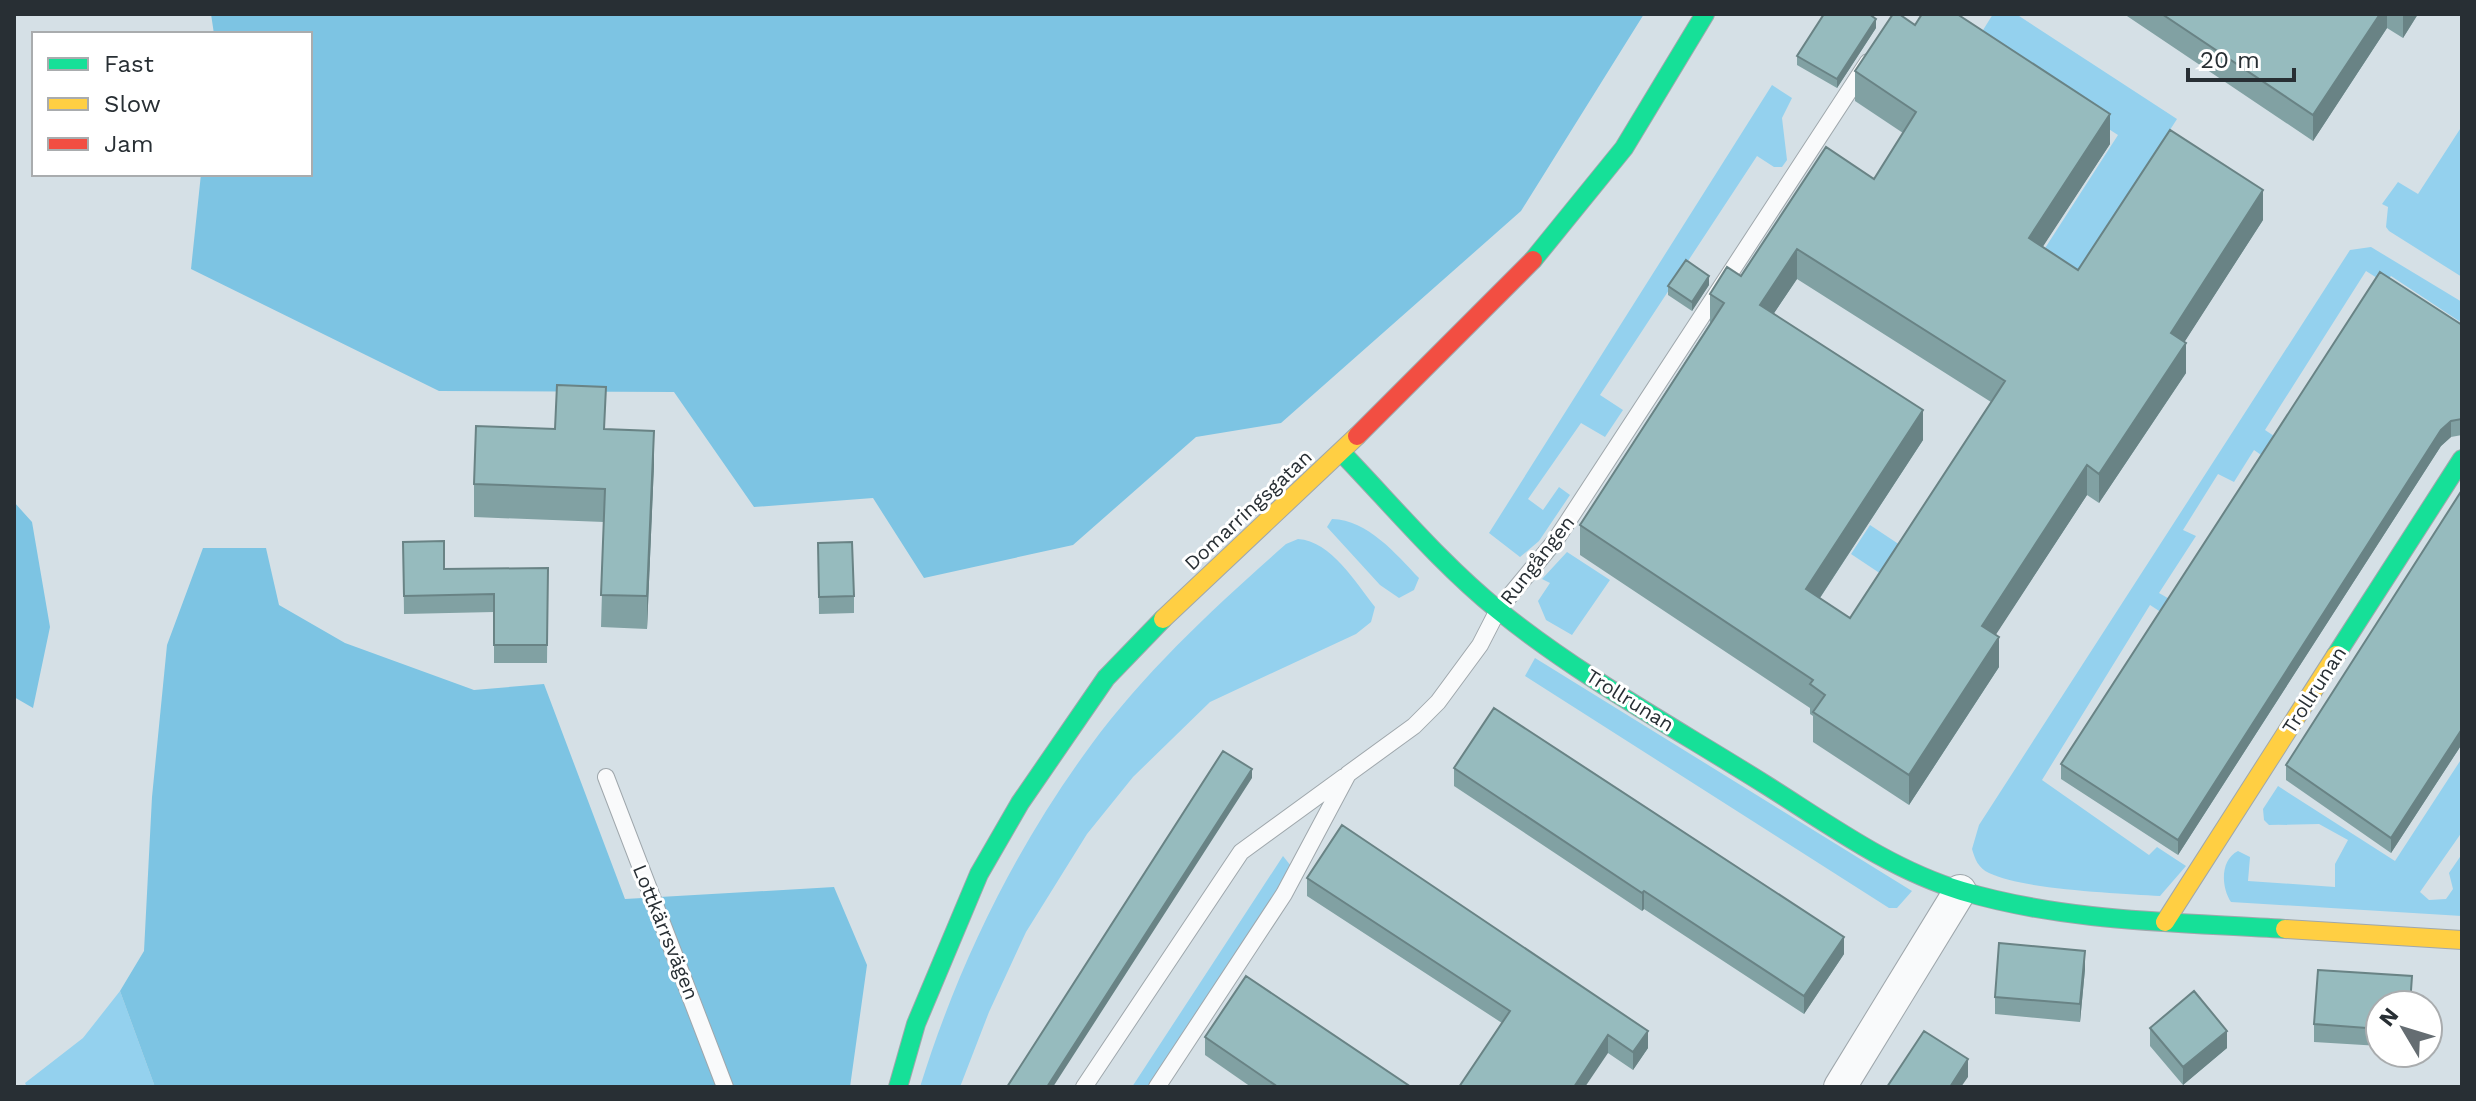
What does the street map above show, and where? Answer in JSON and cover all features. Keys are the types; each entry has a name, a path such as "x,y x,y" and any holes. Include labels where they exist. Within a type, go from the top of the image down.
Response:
{"street":[{"name":"Domarringsgatan","path":"898,1087 916,1024 979,874 1053,753 1106,678 1172,610 1341,452 1550,243 1624,148 1705,14"},
{"name":"Trollrunan","path":"1341,452 1446,562 1498,610 1565,659 1848,839 1883,858 1960,891 2045,908 2165,922 2462,940"},
{"name":"Trollrunan","path":"2165,922 2462,459"},
{"path":"1840,1087 1960,891"}],"lane":[{"name":"Rungången","path":"1157,1087 1284,894 1348,774 1414,726 1438,702 1480,645 1498,610 1555,541 1873,54"},
{"path":"1084,1087 1241,852 1348,774"},
{"name":"Lottkärrsvägen","path":"606,777 725,1087"}],"shaded area":[{"path":"211,14 1644,14 1521,211 1281,423 1196,437 1073,545 924,578 873,498 754,507 674,392 439,391 191,269 201,176 312,176 312,32 214,32"},
{"path":"1993,14 2016,14 2177,119 2077,274 2038,259 2118,135 1975,43"},
{"path":"1772,85 1792,98 1782,118 1787,160 1782,167 1774,167 1757,156 1600,395 1623,410 1605,437 1581,423 1528,499 1543,510 1559,487 1570,495 1539,541 1520,557 1489,533"},
{"path":"2462,126 2462,277 2389,231 2386,227 2388,207 2382,204 2398,182 2418,194"},
{"path":"2371,247 2462,302 2462,323 2391,276 2385,283 2366,271 2265,430 2277,438 2324,499 2254,450 2234,482 2218,474 2183,530 2196,536 2159,593 2244,642 2222,652 2150,605 2042,780 2149,855 2157,847 2186,866 2160,896 2048,887 2005,879 1985,871 1972,849 1979,825 2350,250"},
{"path":"14,502 32,522 50,627 33,708 14,697"},
{"path":"1332,519 1358,525 1380,540 1419,578 1414,590 1399,598 1380,585 1327,527"},
{"path":"1870,525 1900,545 1881,574 1851,554"},
{"path":"1298,539 1321,547 1351,575 1375,607 1371,622 1356,634 1210,702 1133,777 1087,834 1026,932 989,1012 960,1087 920,1087 952,997 991,909 1063,784 1112,717 1159,665 1260,567 1286,544"},
{"path":"203,548 266,548 279,605 345,643 474,690 544,684 625,899 834,887 867,965 850,1087 155,1087 120,991 144,951 152,797 167,645"},
{"path":"1567,552 1610,580 1572,635 1546,620 1538,601 1550,583 1542,579"},
{"path":"1535,658 1912,891 1897,908 1889,908 1525,676"},
{"path":"2462,758 2462,832 2420,892 2429,900 2446,899 2453,889 2449,873 2462,854 2462,916 2231,902 2225,889 2224,874 2228,861 2238,851 2250,857 2248,881 2335,887 2335,864 2348,840 2319,824 2269,825 2264,820 2263,809 2278,786 2395,861"},
{"path":"1283,856 1291,866 1287,876 1147,1087 1132,1087"},
{"path":"120,991 155,1087 27,1087 25,1083 83,1038"}],"building":[{"path":"1824,14 1869,14 1876,19 1837,79 1797,56"},
{"path":"1893,14 1899,14 1915,25 1922,14 1957,14 2110,114 2029,238 2078,270 2170,130 2263,190 2171,333 2186,343 2099,474 2087,465 1982,626 1999,637 1909,775 1813,712 1825,695 1810,684 1813,680 1580,525 1724,303 1710,294 1727,267 1741,276 1826,147 1874,179 1916,112 1855,71","holes":["1797,249 2005,381 1850,618 1806,589 1923,410 1760,305"]},
{"path":"2162,14 2380,14 2313,115"},
{"path":"1686,260 1709,276 1692,302 1668,286"},
{"path":"2380,272 2462,325 2462,419 2451,421 2441,430 2178,840 2061,764"},
{"path":"557,385 606,387 604,429 654,431 647,596 601,595 605,489 474,484 476,426 555,429"},
{"path":"2462,490 2462,729 2391,838 2286,765"},
{"path":"444,541 444,569 548,568 547,645 494,645 494,594 404,596 403,542"},
{"path":"852,542 854,596 819,597 818,543"},
{"path":"1494,708 1844,937 1804,996 1454,768"},
{"path":"1223,751 1252,769 1047,1087 1007,1087"},
{"path":"1342,825 1648,1031 1633,1052 1608,1035 1574,1087 1459,1087 1510,1011 1307,878"},
{"path":"1999,943 2085,951 2080,1004 1995,997"},
{"path":"2318,970 2412,976 2411,989 2364,989 2364,1028 2314,1024"},
{"path":"1246,976 1411,1087 1278,1087 1205,1037"},
{"path":"2194,991 2227,1031 2183,1067 2150,1028"},
{"path":"1924,1031 1968,1059 1950,1087 1887,1087"}],"traffic: fast":[{"path":"1533,260 1624,148 1705,14"},
{"path":"1341,452 1457,573 1498,610 1562,658 1885,859 1962,891 2041,909 2122,919 2285,929"},
{"path":"2336,655 2462,459"},
{"path":"898,1087 916,1024 979,874 1020,803 1106,678 1163,619"}],"traffic: slow":[{"path":"1163,619 1357,436"},
{"path":"2165,922 2336,655"},
{"path":"2285,929 2462,940"}],"traffic: jam":[{"path":"1357,436 1533,260"}]}
